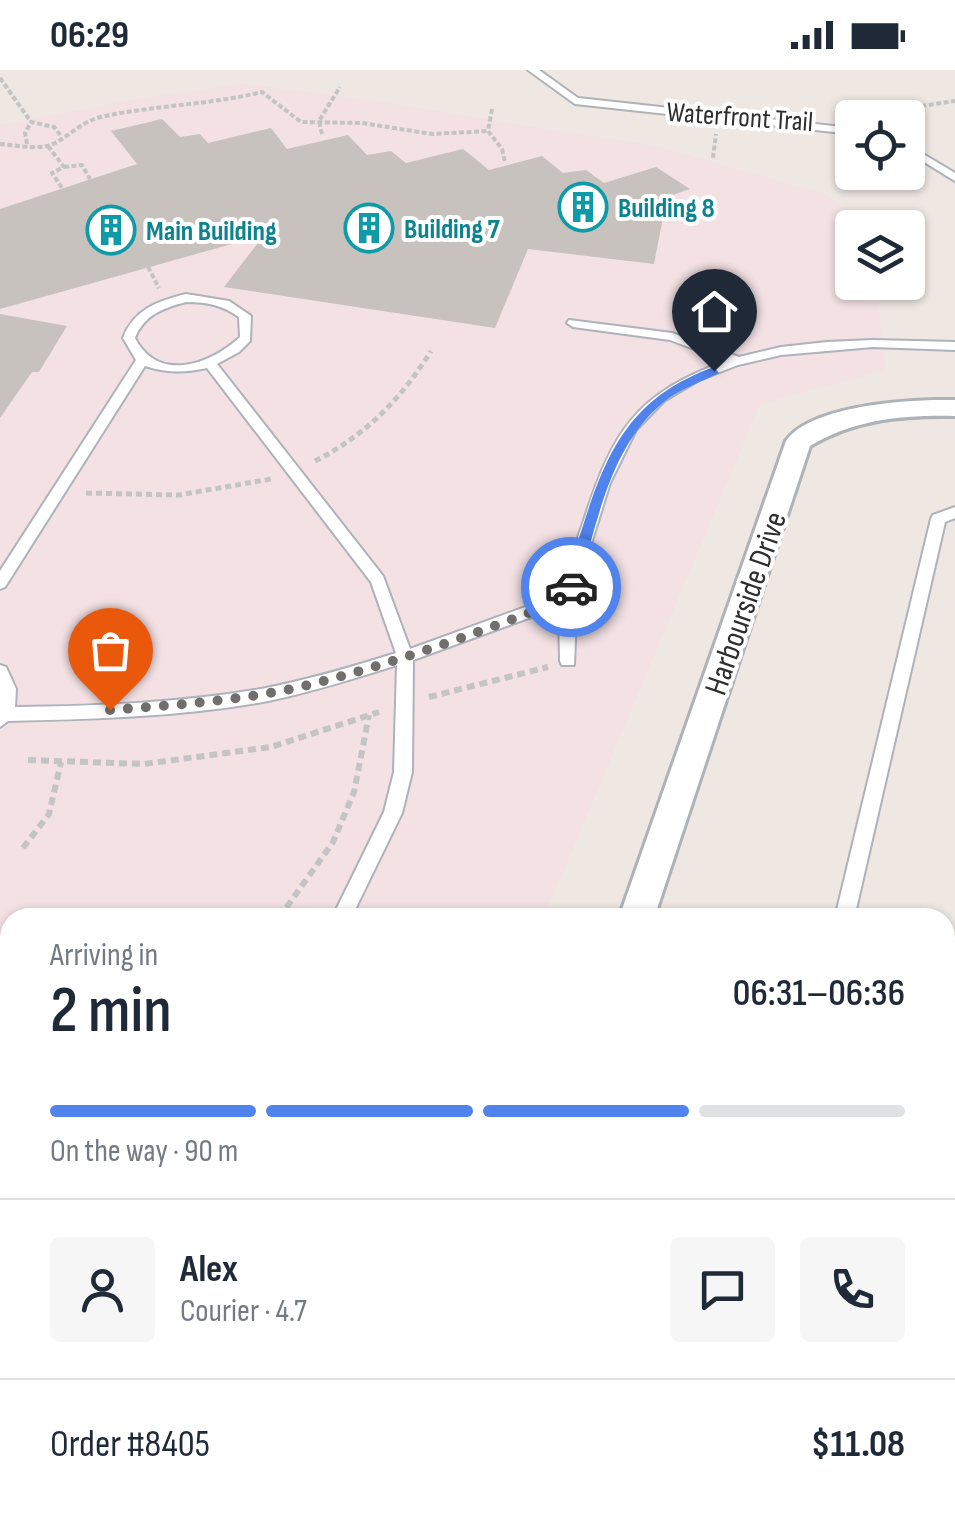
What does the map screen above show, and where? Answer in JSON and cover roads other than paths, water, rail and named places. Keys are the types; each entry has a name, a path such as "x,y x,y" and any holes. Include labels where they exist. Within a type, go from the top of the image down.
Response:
{"street":[{"name":"Harbourside Drive","path":"639,908 799,441 824,425 850,418 955,408"}],"lane":[{"name":"Waterfront Trail","path":"533,70 576,101 835,128"},
{"path":"925,159 955,178"},
{"path":"206,298 235,307 244,316 248,328 236,350 211,364 174,368 142,361 128,338 138,319 166,302 206,298"},
{"path":"573,323 672,337 739,361"},
{"path":"568,661 568,598 604,477 630,429 666,395 690,380 739,361 805,347 872,341 955,346"},
{"path":"0,583 142,361"},
{"path":"211,364 378,580 405,656 404,772 393,814 346,908"},
{"path":"846,908 938,519 955,512"},
{"path":"0,671 7,679 10,696 2,717 207,702 298,687 405,656 568,598"}],"place":[{"name":"Building 8","path":"583,207"},
{"name":"Building 7","path":"369,228"},
{"name":"Main Building","path":"111,230"}]}
